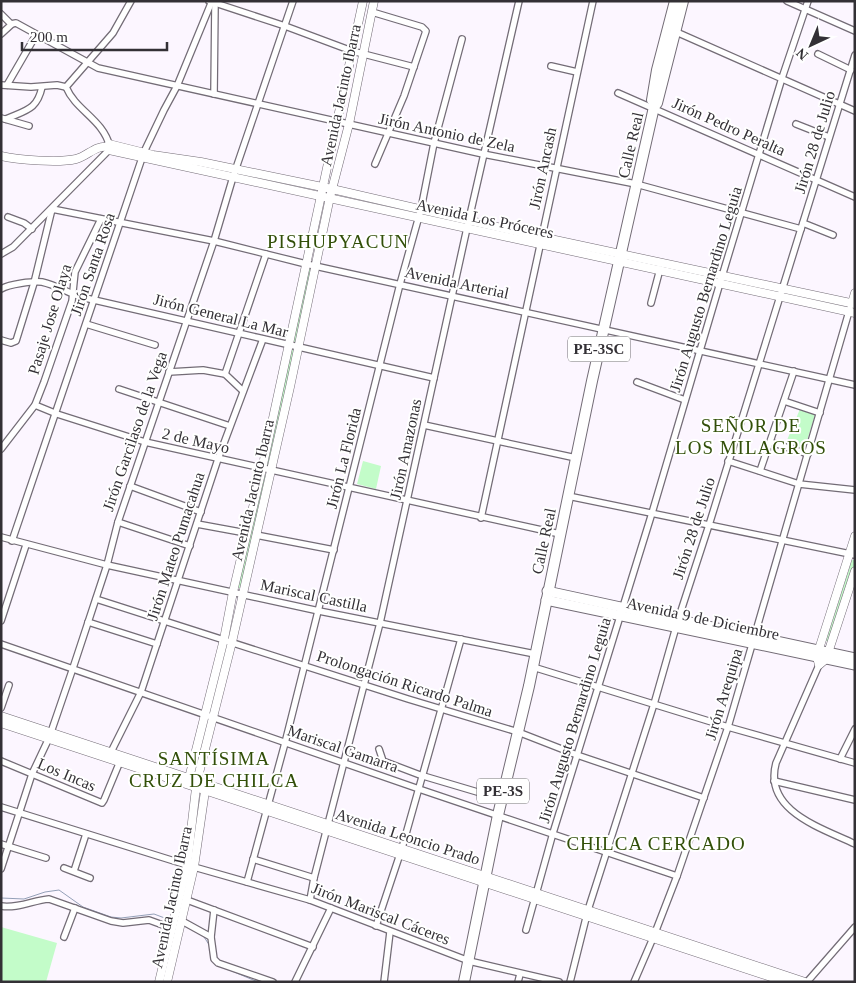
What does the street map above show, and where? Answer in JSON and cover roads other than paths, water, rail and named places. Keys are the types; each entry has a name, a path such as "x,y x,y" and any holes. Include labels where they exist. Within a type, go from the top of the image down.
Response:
{"highway":[{"name":"Calle Real","path":"464,982 484,879 533,668 546,596 654,107 652,101 654,89 680,2"}],"main road":[{"name":"Avenida 9 de Diciembre","path":"546,596 754,640 855,666"},
{"name":"Avenida 9 de Diciembre","path":"822,657 855,658"}],"street":[{"path":"36,35 4,85 31,88 62,86 113,33 131,1"},
{"name":"Jirón Garcilaso de la Vega","path":"1,869 18,812 32,774 50,735 73,668 107,564 118,522 214,241 234,173 293,1"},
{"name":"Avenida Jacinto Ibarra","path":"167,982 187,900 197,785 210,717 256,535 270,428 363,1"},
{"name":"Avenida Jacinto Ibarra","path":"228,641 233,592 246,533 280,430 331,193 349,124 374,1"},
{"name":"Jirón Amazonas","path":"310,900 343,763 380,623 483,154 519,1"},
{"name":"Jirón Ancash","path":"481,518 593,1"},
{"path":"787,1 855,31"},
{"name":"Jirón Augusto Bernardino Leguia","path":"526,930 553,833 652,513 722,274 760,155 782,78 808,1"},
{"path":"214,94 212,2 352,51 414,67"},
{"name":"Jirón Santa Rosa","path":"12,541 143,156 177,86 212,2"},
{"path":"372,12 422,28 426,31 390,133 375,164"},
{"name":"Jirón Antonio de Zela","path":"1,14 12,24 16,23 98,68 483,154 636,184 833,235"},
{"path":"1,34 12,24"},
{"path":"672,30 855,111"},
{"name":"Jirón La Florida","path":"247,882 319,611 420,209 434,143 462,40"},
{"path":"818,54 850,70"},
{"name":"Jirón 28 de Julio","path":"570,982 587,913 654,704 677,623 855,55"},
{"path":"551,66 577,72"},
{"path":"1,254 13,247 52,209 107,147 106,134 62,86"},
{"path":"3,119 33,106 39,98 42,87"},
{"name":"Jirón Pedro Peralta","path":"618,93 654,107 855,197"},
{"path":"3,119 29,126"},
{"path":"796,124 829,137"},
{"path":"1,156 23,159 68,160 82,157 107,147"},
{"name":"Avenida Los Próceres","path":"107,147 321,192 420,209 468,224"},
{"name":"Avenida Los Próceres","path":"331,193 418,217 468,224 620,257 722,274 853,303"},
{"path":"1,340 11,343 16,341 34,283 52,209"},
{"name":"Avenida Arterial","path":"52,209 214,241 306,264 855,385"},
{"path":"8,217 24,223 32,229"},
{"name":"Pasaje Jose Olaya","path":"1,449 35,404 73,294 75,272 101,219"},
{"path":"225,374 266,254"},
{"name":"Avenida Los Próceres","path":"620,257 660,269 852,312"},
{"path":"651,303 660,269"},
{"name":"Jirón General La Mar","path":"2,288 11,284 42,282 73,294 298,348 434,378"},
{"name":"Jirón Arequipa","path":"634,982 677,876 728,727 829,379 852,312 855,293"},
{"path":"86,324 156,344"},
{"name":"Jirón Mateo Pumacahua","path":"109,756 141,692 218,459 263,339"},
{"path":"169,372 203,370 225,374 243,391"},
{"path":"760,471 794,371"},
{"path":"637,382 685,400"},
{"path":"119,389 230,426"},
{"path":"784,402 820,413"},
{"name":"2 de Mayo","path":"35,404 56,414 145,442 560,534"},
{"path":"424,425 576,458"},
{"path":"270,428 280,430"},
{"path":"770,442 808,454"},
{"path":"728,461 799,484 855,490"},
{"path":"130,486 201,512"},
{"path":"568,496 852,554"},
{"path":"118,522 190,546"},
{"path":"197,524 246,533"},
{"path":"256,535 334,550"},
{"path":"822,657 852,554 855,536"},
{"name":"Mariscal Castilla","path":"1,537 26,545 107,564 319,611 535,654"},
{"path":"1,621 26,545"},
{"path":"855,571 822,657 776,763 774,772 774,781 784,803 791,811 801,818 855,844"},
{"name":"Prolongación Ricardo Palma","path":"96,599 518,732 577,755 704,798"},
{"path":"88,622 157,644"},
{"path":"376,926 401,851 461,639"},
{"name":"Mariscal Gamarra","path":"1,644 343,763 677,876"},
{"path":"533,668 855,763"},
{"path":"1,708 9,685"},
{"name":"Avenida Leoncio Prado","path":"1,716 109,756 189,778"},
{"name":"Avenida Jacinto Ibarra","path":"189,778 210,717"},
{"name":"Avenida Leoncio Prado","path":"1,723 50,735"},
{"path":"840,759 854,733"},
{"path":"379,749 383,762 502,799"},
{"name":"Avenida Leoncio Prado","path":"122,759 732,961 806,982"},
{"name":"Los Incas","path":"1,761 102,803 122,759"},
{"path":"189,778 197,785"},
{"path":"774,781 855,800"},
{"name":"Avenida Leoncio Prado","path":"197,785 205,791 268,808"},
{"name":"Avenida Jacinto Ibarra","path":"159,982 173,918 190,866 205,791"},
{"name":"Jirón Mariscal Cáceres","path":"1,807 190,866 310,900 469,961 559,982"},
{"path":"74,871 86,834"},
{"path":"1,844 46,858"},
{"path":"253,859 314,878"},
{"path":"64,868 90,878"},
{"path":"1,906 9,908 49,899 111,921 123,923 149,920 171,928"},
{"path":"187,900 313,947"},
{"path":"64,937 75,908"},
{"path":"295,982 331,908"},
{"path":"214,910 211,937 215,962 273,982"},
{"path":"181,923 211,937"},
{"path":"806,982 855,927"},
{"path":"384,982 390,932"},
{"name":"Avenida Leoncio Prado","path":"732,961 786,982"},
{"path":"518,982 520,974"}],"waterway":[{"path":"1,898 24,899 45,892 59,890 83,907 111,917 121,918 154,914 170,920"},
{"path":"204,937 210,946"},
{"path":"220,966 258,982"}],"district":[{"name":"PISHUPYACUN","path":"338,241"},
{"name":"SEÑOR DE LOS MILAGROS","path":"751,436"},
{"name":"SANTÍSIMA CRUZ DE CHILCA","path":"214,769"},
{"name":"CHILCA CERCADO","path":"656,843"}]}
